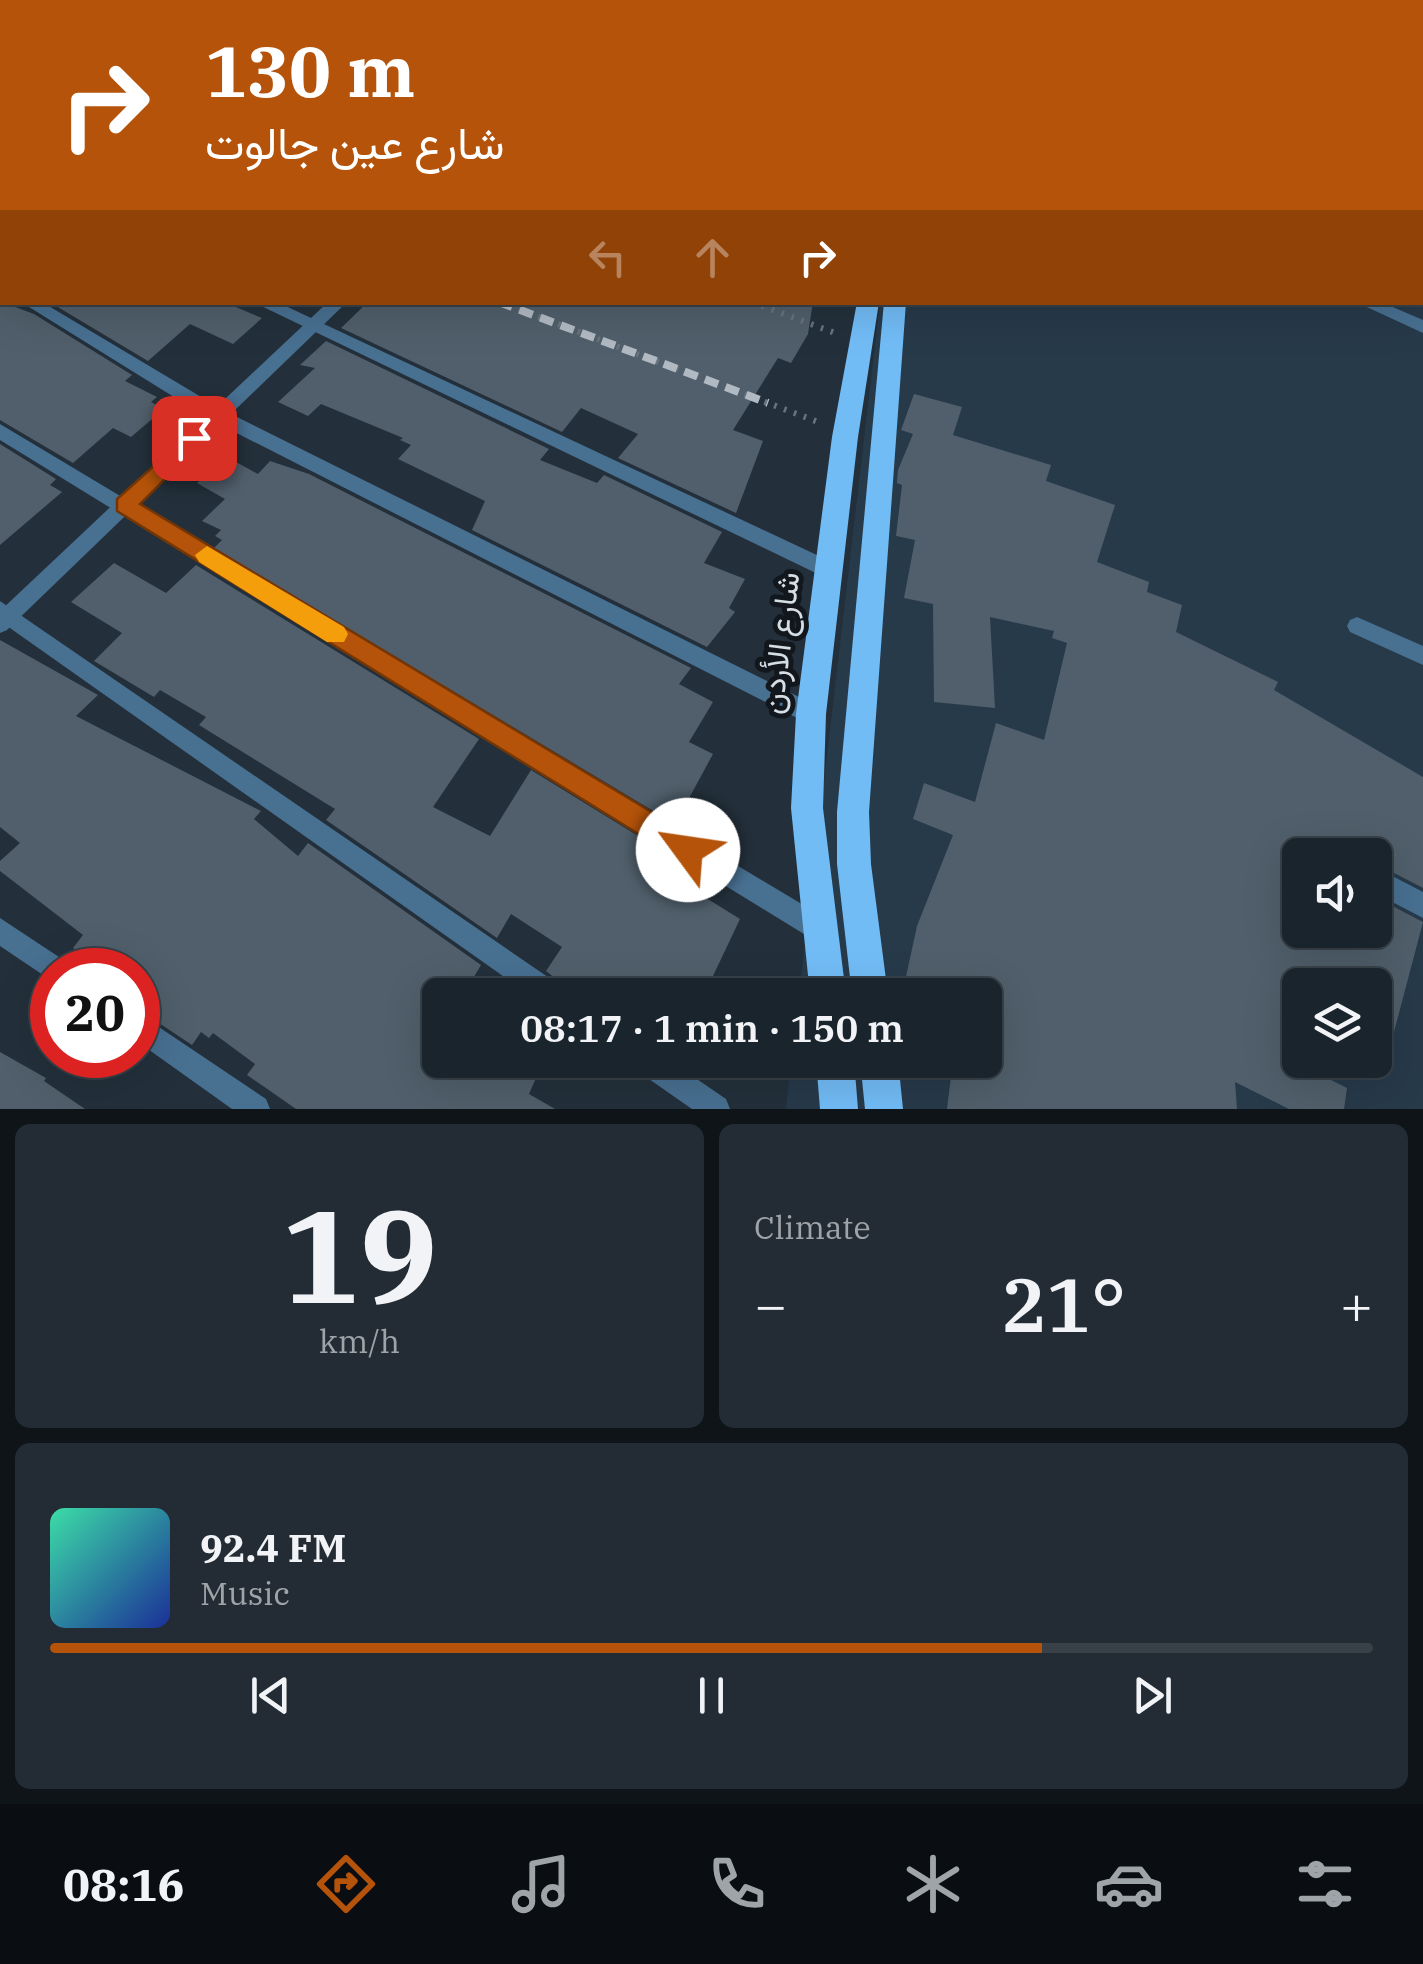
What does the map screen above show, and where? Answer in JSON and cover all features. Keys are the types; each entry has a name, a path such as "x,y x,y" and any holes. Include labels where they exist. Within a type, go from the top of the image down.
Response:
{"highway":[{"name":"شارع الأردن","path":"826,978 807,808 811,714 846,435 868,305"},
{"path":"868,978 852,812 895,305"},
{"path":"860,357 889,381"},
{"path":"846,435 884,446"},
{"path":"836,1078 839,1109"},
{"path":"881,1078 884,1109"}],"street":[{"path":"33,305 217,415 811,714"},
{"path":"266,305 309,329 829,570"},
{"path":"336,305 3,617 527,978"},
{"path":"1371,305 1423,327"},
{"path":"0,432 821,930"},
{"path":"1358,626 1423,656"},
{"path":"1392,889 1423,906"},
{"path":"0,931 30,952"},
{"path":"160,1041 256,1109"},
{"path":"672,1078 716,1109"}],"path":[{"path":"507,305 846,435"},
{"path":"758,305 860,357"}],"shaded area":[{"path":"880,305 1423,305 1423,1109 786,1109 789,1078 1002,1078 1002,978 801,978"}],"building":[{"path":"0,305 34,314 132,375 125,381 157,397 151,402 164,409 131,437 113,428 73,463 0,420"},
{"path":"54,305 231,305 262,318 233,344 190,324 148,361"},
{"path":"365,305 813,305 808,334 791,363 778,358 733,430 763,441 736,513 618,458 638,434 581,408 562,432 341,328"},
{"path":"326,341 549,449 540,460 597,483 604,475 722,532 704,563 745,579 729,608 735,612 707,647 472,530 485,501 398,459 411,445 400,440 403,438 321,404 308,416 278,402 315,368 300,365"},
{"path":"914,394 962,407 953,435 1051,465 1046,481 1115,505 1097,562 1149,582 1147,592 1182,605 1176,632 1278,682 1274,690 1423,777 1423,888 1392,872 1392,838 1282,838 1282,948 1392,948 1392,906 1423,922 1392,1040 1392,968 1282,968 1282,1078 1327,1078 1347,1088 1344,1109 1289,1109 1235,1082 1237,1109 947,1109 951,1078 1002,1078 1002,978 906,978 917,926 953,835 913,819 924,783 975,802 996,723 1044,740 1067,643 1052,638 1054,631 990,617 995,708 934,702 933,604 904,598 915,540 896,536 902,485 897,483 898,470 913,434 901,430"},
{"path":"0,444 56,479 50,485 62,492 0,545"},
{"path":"227,457 258,474 270,461 309,474 691,668 679,684 713,702 689,742 713,754 675,824 214,548 222,540 215,536 221,530 202,521 225,499 197,483"},
{"path":"114,563 166,593 196,565 479,739 433,807 490,836 531,770 661,850 653,865 740,919 712,978 555,978 546,971 562,947 511,914 497,938 326,820 335,809 199,725 206,717 160,690 154,697 94,661 122,633 71,602"},
{"path":"0,640 98,695 76,716 261,811 254,819 298,856 308,843 481,965 473,978 422,978 422,1078 536,1078 529,1094 555,1109 296,1109 247,1075 255,1064 213,1033 209,1038 201,1032 192,1045 160,1024 160,948 73,948 83,935 0,871 0,861 20,843 0,827"},
{"path":"0,1052 30,1069 30,1078 46,1078 44,1081 85,1109 0,1109"}],"railway":[{"path":"507,305 768,403"}],"slow traffic":[{"path":"207,555 336,634"}],"route":[{"path":"194,438 125,505 688,850"}]}
